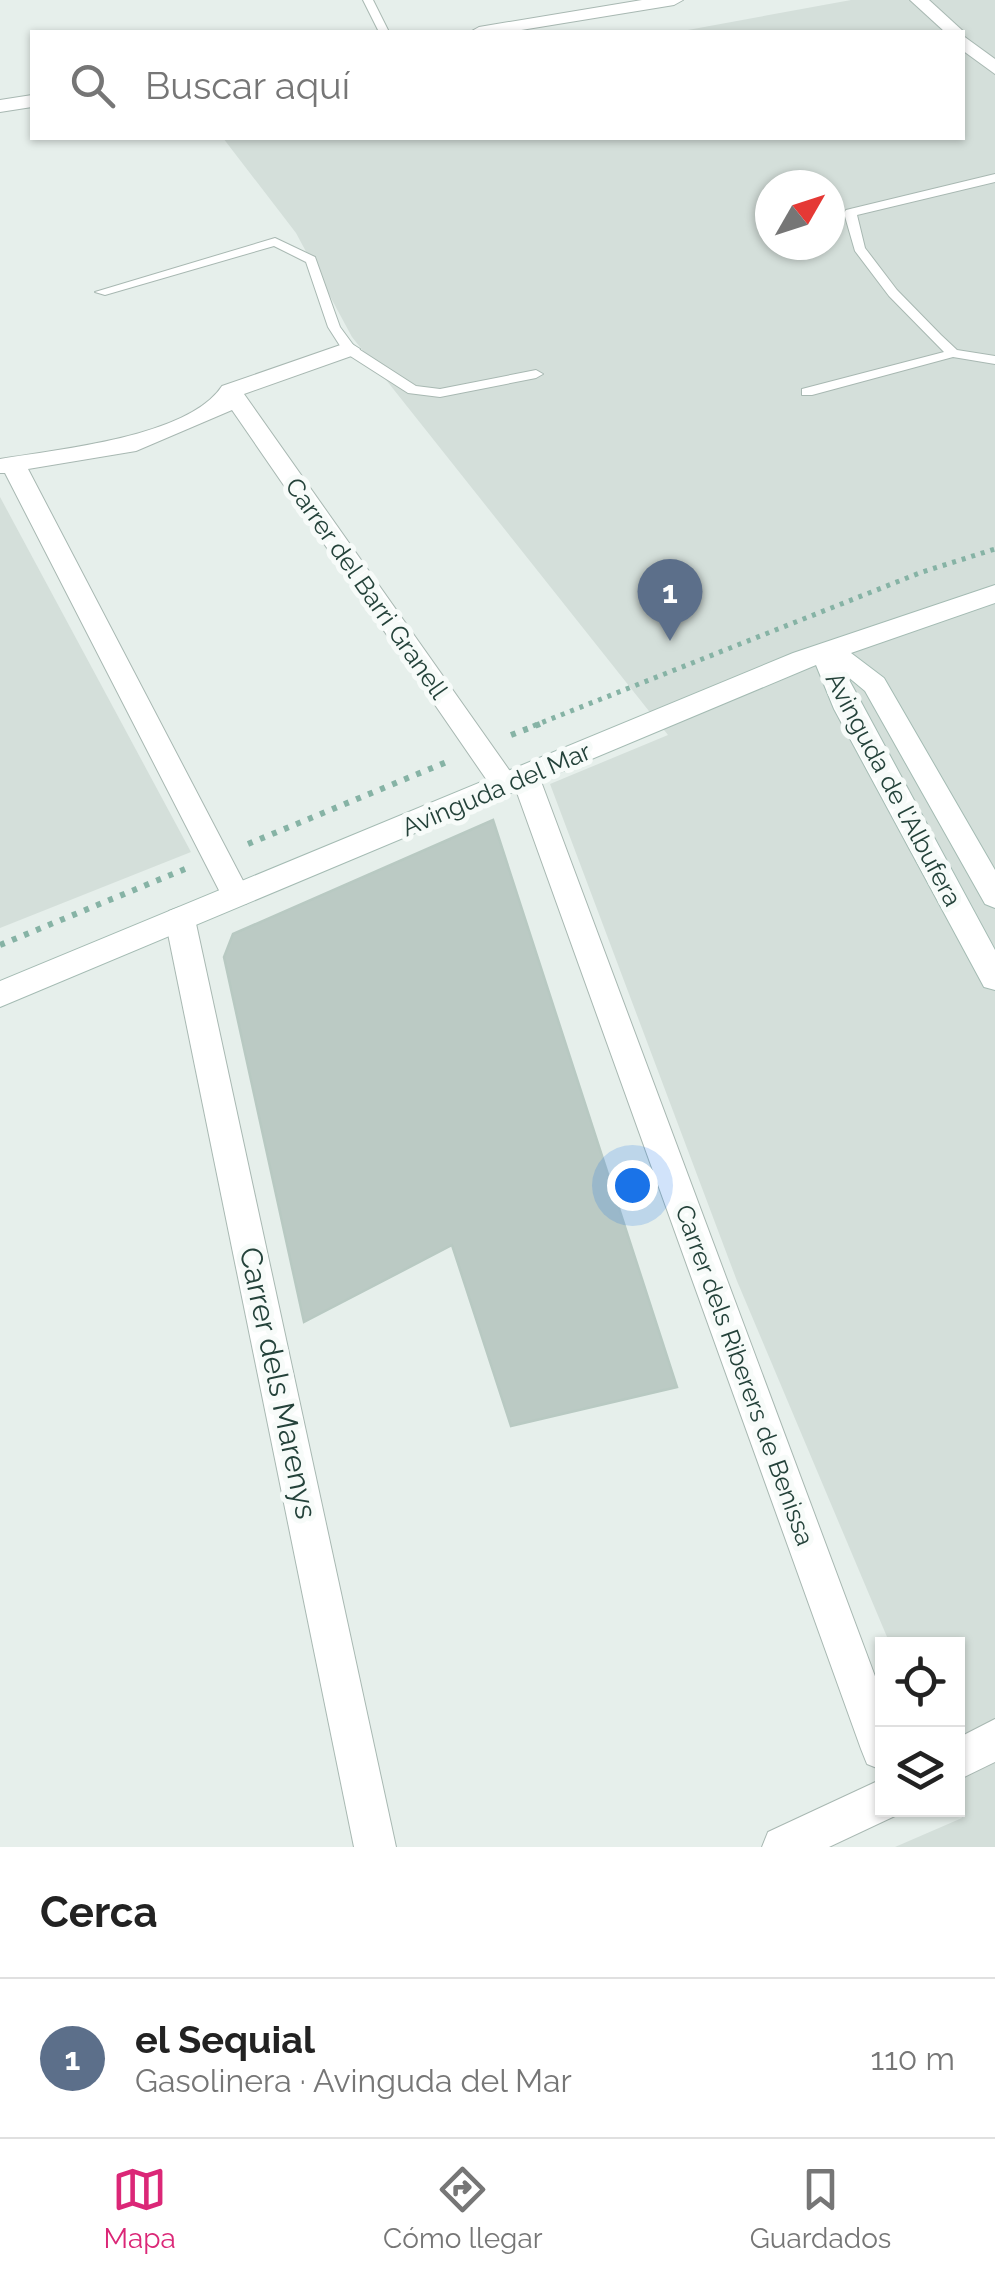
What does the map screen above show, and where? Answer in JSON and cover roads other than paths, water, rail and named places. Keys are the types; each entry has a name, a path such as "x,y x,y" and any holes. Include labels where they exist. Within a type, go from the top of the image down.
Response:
{"street":[{"path":"491,30 674,0"},
{"path":"919,0 952,30"},
{"path":"965,43 995,68"},
{"path":"0,106 30,101"},
{"path":"236,896 6,465 128,446 222,407 230,391 349,349"},
{"name":"Carrer del Barri Granell","path":"230,391 515,781"},
{"name":"Avinguda del Mar","path":"0,994 824,653 995,594"},
{"name":"Avinguda de l'Albufera","path":"875,686 874,664 905,622"},
{"name":"Avinguda de l'Albufera","path":"824,653 848,662 875,686 995,896"},
{"name":"Avinguda de l'Albufera","path":"824,653 848,709 995,978"},
{"name":"Carrer dels Riberers de Benissa","path":"515,781 875,1730"},
{"name":"Carrer dels Marenys","path":"180,919 375,1847"},
{"path":"965,1756 995,1739"},
{"path":"784,1847 875,1803"}],"lane":[{"path":"368,0 383,30"},
{"path":"953,354 892,294 858,248 850,213 995,178"},
{"path":"101,292 275,242 311,260 334,327 349,349 413,390 440,394 536,374"},
{"path":"807,392 953,354 995,360"}],"place":[{"name":"el Sequial","path":"670,641"}]}
